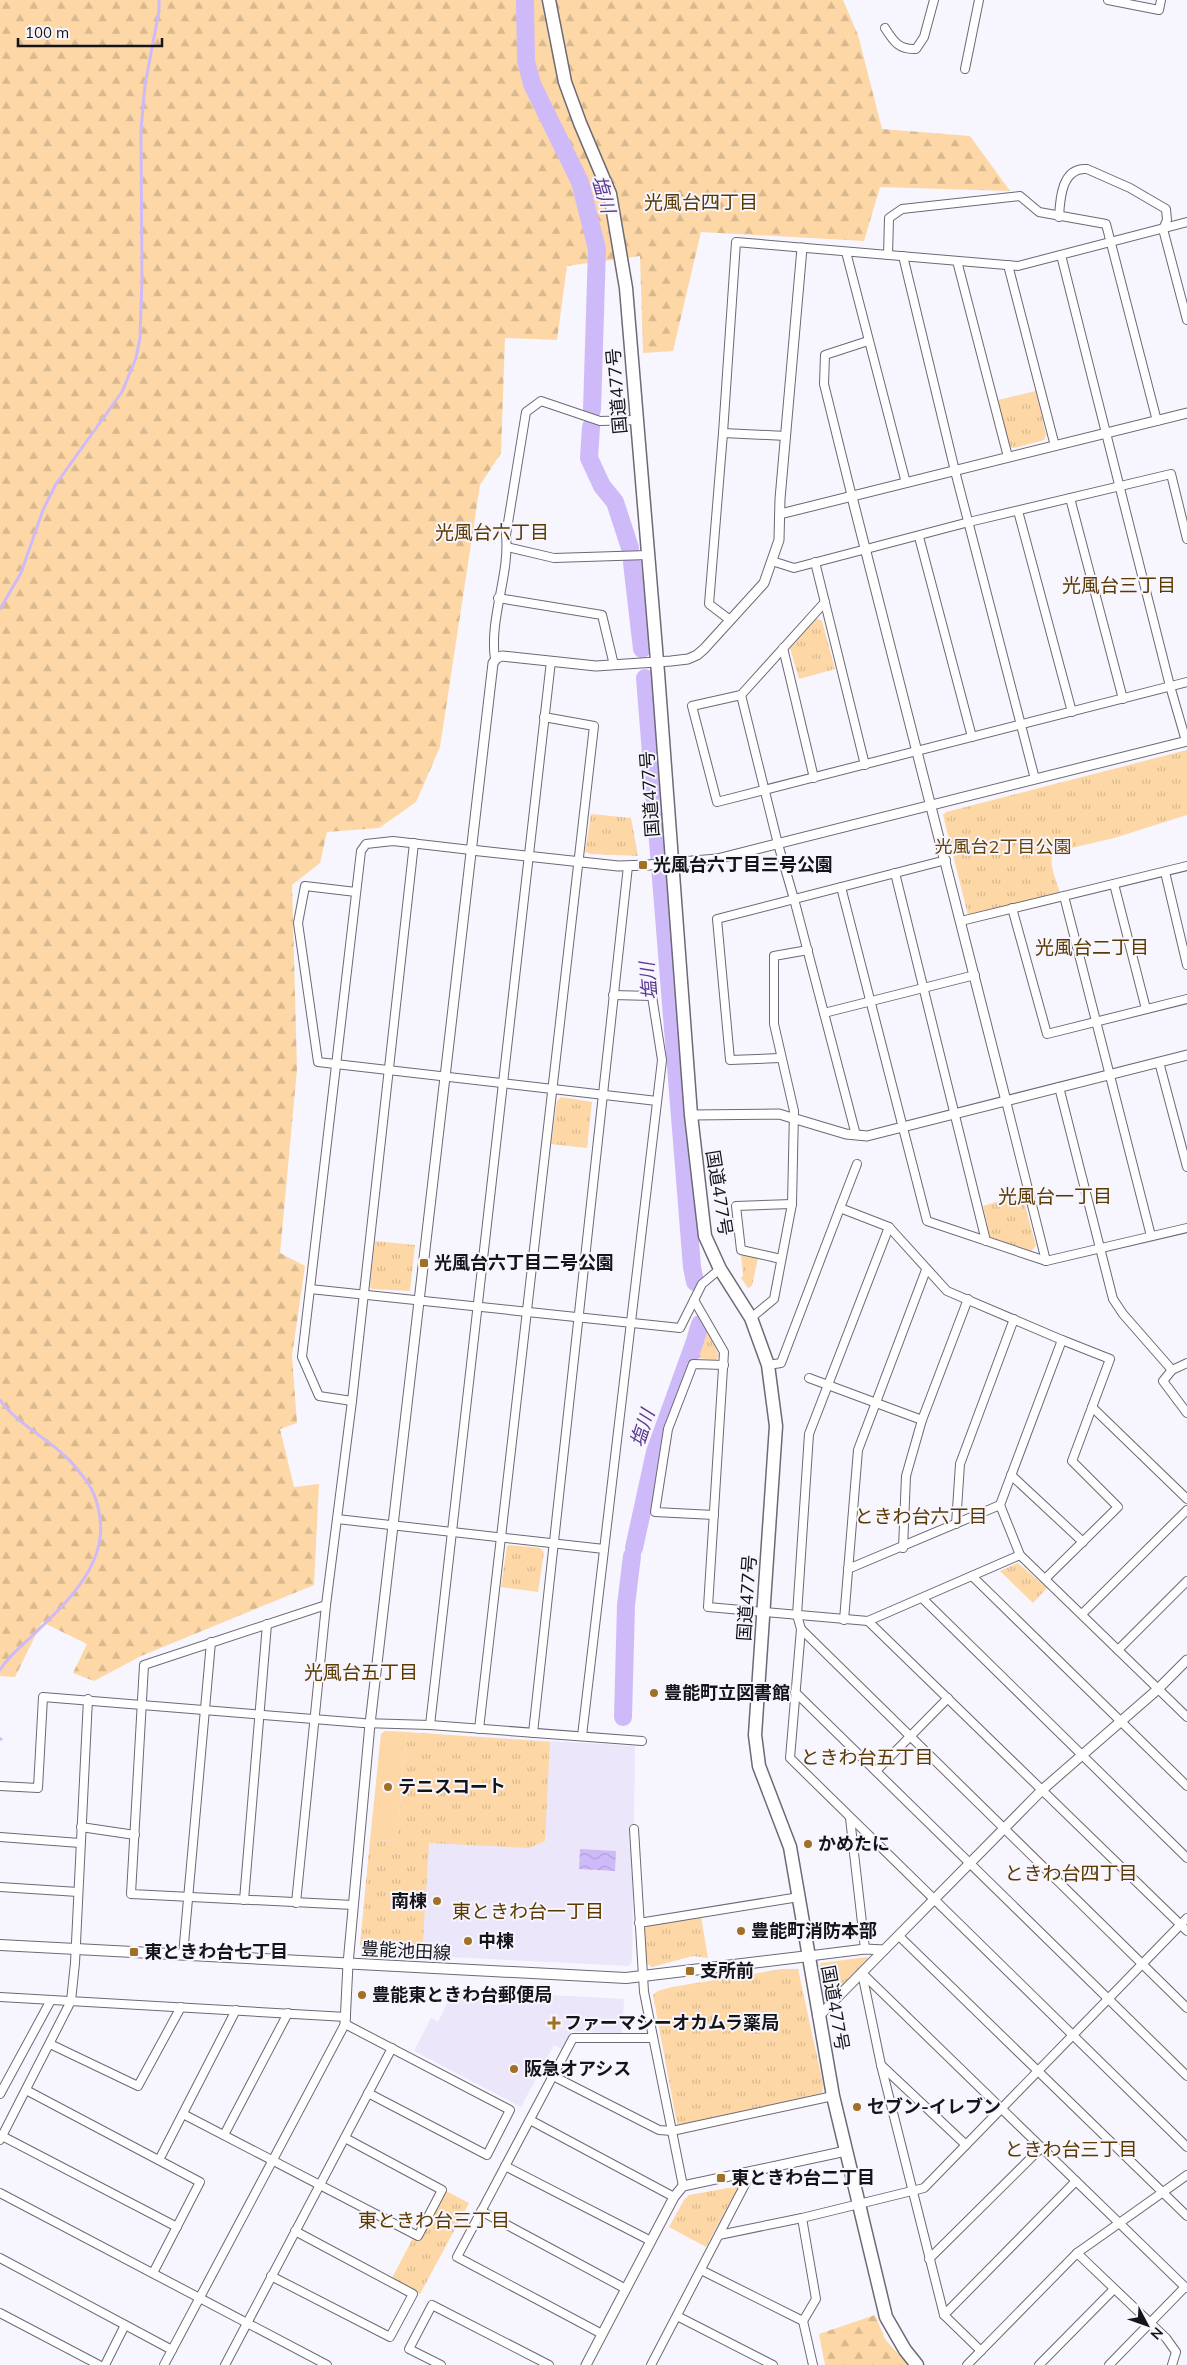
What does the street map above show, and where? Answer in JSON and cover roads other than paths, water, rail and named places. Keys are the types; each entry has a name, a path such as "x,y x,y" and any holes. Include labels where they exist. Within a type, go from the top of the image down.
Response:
{"highway":[{"name":"国道477号","path":"549,0 565,82 610,194 626,288 657,662 691,1115 705,1236 720,1269 751,1318 768,1365 776,1426 755,1735 759,1766 790,1847 818,2017 834,2096 886,2316 905,2350 917,2365"}],"main road":[{"name":"豊能池田線","path":"0,1945 642,1978 809,1956"}],"street":[{"path":"885,28 896,44 905,49 916,49 924,37 934,0"},
{"path":"965,69 979,0"},
{"path":"1108,0 1159,10 1161,0"},
{"path":"1059,217 1068,174 1080,168 1087,169 1130,188 1166,209 1167,220 1163,229 1187,320"},
{"path":"888,255 889,218 902,209 1020,196 1039,212 1106,224 1157,421"},
{"path":"730,620 709,604 736,242 1018,266 1187,222"},
{"path":"495,659 510,656 596,666 688,659 704,649 764,583 779,540 802,248"},
{"path":"846,252 906,483"},
{"path":"352,1401 319,1396 302,1357 361,851 366,844 393,841 628,866 717,859 1186,741 1170,686 1061,255"},
{"path":"903,256 955,471 1035,779"},
{"path":"957,261 1008,457"},
{"path":"1008,265 1055,446"},
{"path":"868,341 825,355 824,384 1046,1260"},
{"path":"164,2365 345,2021 348,1964 370,1724 492,668 495,659 498,598 526,412 541,401 600,421 637,420"},
{"path":"780,514 1187,413"},
{"path":"723,433 786,436"},
{"path":"772,561 794,568 919,537 969,522 1171,474 1187,538"},
{"path":"1070,498 1123,699"},
{"path":"1018,511 1072,712"},
{"path":"919,537 972,738"},
{"path":"507,547 554,558 648,555"},
{"path":"815,562 865,764"},
{"path":"498,598 602,615 614,665"},
{"path":"825,602 741,695 692,706 717,802 1187,682"},
{"path":"783,648 814,778"},
{"path":"430,1726 551,661"},
{"path":"741,695 778,844 808,950 856,1135"},
{"path":"479,1729 594,726 544,717"},
{"path":"296,1903 313,1718 352,1401 414,843"},
{"path":"780,1058 730,1060 716,919 946,860"},
{"path":"533,1733 628,866"},
{"path":"961,921 1187,866"},
{"path":"1165,872 1187,964"},
{"path":"895,873 986,1241"},
{"path":"1114,884 1146,1009"},
{"path":"356,892 305,886 298,923 318,1062 657,1102"},
{"path":"841,887 927,1221 1046,1260 1187,1228"},
{"path":"1064,896 1151,1236"},
{"path":"1012,908 1047,1034 1187,999"},
{"path":"751,1318 774,1299 792,1204 794,1118 774,1024 774,956 808,950"},
{"path":"824,1013 975,975"},
{"path":"582,1736 662,1060 652,996 614,995"},
{"path":"691,1115 766,1113 867,1136 1187,1055"},
{"path":"1159,1062 1187,1167"},
{"path":"1059,1087 1113,1299 1123,1314 1172,1370"},
{"path":"768,1365 780,1363 857,1164"},
{"path":"781,1259 741,1250 736,1206 792,1204"},
{"path":"840,1208 889,1227 947,1291 1110,1359 1072,1461 1118,1507 1045,1579"},
{"path":"889,1227 809,1434 797,1615 801,1629 790,1758 1187,2147"},
{"path":"310,1289 680,1328 702,1284 720,1269"},
{"path":"844,1620 858,1450 926,1270"},
{"path":"903,1548 906,1476 922,1420 968,1299"},
{"path":"694,1300 724,1352 708,1607 868,1621 1020,1555"},
{"path":"956,1524 960,1464 1014,1319"},
{"path":"1062,1340 1000,1505 1020,1555 1187,1717"},
{"path":"1187,1363 1172,1370 1163,1381 1187,1413"},
{"path":"714,1516 655,1512 668,1429 693,1364 724,1366"},
{"path":"809,1378 922,1420"},
{"path":"1092,1407 1187,1499"},
{"path":"1011,1475 1083,1542"},
{"path":"848,1570 1000,1505"},
{"path":"1082,1614 1187,1510"},
{"path":"337,1519 604,1549"},
{"path":"972,1576 1187,1786"},
{"path":"1118,1650 1187,1581"},
{"path":"922,1598 1187,1858"},
{"path":"326,1605 144,1665 140,1705 131,1894 353,1905"},
{"path":"868,1621 1187,1931"},
{"path":"244,1900 267,1624"},
{"path":"801,1629 1187,2008"},
{"path":"183,1955 211,1642"},
{"path":"818,2017 1042,1790 1158,1689 1187,1660"},
{"path":"795,1692 1187,2076"},
{"path":"0,1786 38,1788 43,1697 259,1713 370,1724 479,1729 642,1741"},
{"path":"876,1771 948,1698"},
{"path":"88,1699 72,2001 1,2138 177,2227"},
{"path":"850,1818 865,1949"},
{"path":"81,1827 135,1834"},
{"path":"634,1829 642,1978 682,2186"},
{"path":"0,1837 80,1843"},
{"path":"0,1887 78,1892"},
{"path":"639,1923 799,1898"},
{"path":"719,2235 802,2218 924,2188 1187,1918"},
{"path":"899,1936 1187,2216"},
{"path":"809,1956 865,1949 884,1950"},
{"path":"862,1973 881,2065 944,2315 982,2350"},
{"path":"862,1973 1186,2288 1109,2365"},
{"path":"0,1997 288,2013 345,2021 510,2110 487,2155 368,2093"},
{"path":"0,2094 51,2000"},
{"path":"50,2044 138,2086 181,2007"},
{"path":"159,2160 236,2010"},
{"path":"224,2135 288,2013"},
{"path":"602,2334 457,2257 573,2038 653,2038"},
{"path":"225,2365 392,2048"},
{"path":"881,2065 966,2145"},
{"path":"553,2076 659,2130 672,2132 834,2096"},
{"path":"26,2090 200,2182 153,2273"},
{"path":"183,2114 418,2236 442,2190 345,2138"},
{"path":"530,2120 674,2197"},
{"path":"929,2259 1041,2148"},
{"path":"586,2365 674,2197 682,2186 846,2151"},
{"path":"505,2166 651,2242"},
{"path":"654,2364 676,2316 752,2171"},
{"path":"967,2365 1077,2253 1187,2175"},
{"path":"944,2315 1076,2181"},
{"path":"0,2193 327,2365"},
{"path":"481,2212 626,2289"},
{"path":"802,2218 816,2299 803,2321 813,2365"},
{"path":"271,2276 390,2337 402,2316 413,2294 295,2231"},
{"path":"1077,2253 1166,2338 1176,2352 1172,2365"},
{"path":"0,2258 172,2350"},
{"path":"701,2270 803,2321"},
{"path":"1039,2365 1114,2288"},
{"path":"441,2365 408,2349 432,2305 550,2365"},
{"path":"0,2313 99,2365"},
{"path":"676,2316 773,2365"},
{"path":"104,2365 126,2325"}],"water":[{"path":"580,1849 616,1851 615,1871 579,1869"}],"waterway":[{"path":"0,609 21,573 43,510 56,484 122,392 136,358 140,338 142,279 141,130 145,85 159,11 159,0"},
{"name":"塩川","path":"525,0 526,61 532,84 580,182 597,249 592,410"},
{"name":"塩川","path":"591,427 589,458 602,486 615,502 630,548"},
{"name":"塩川","path":"632,563 642,649"},
{"name":"塩川","path":"645,678 692,1267 695,1282"},
{"name":"塩川","path":"634,1548 655,1452 700,1324"},
{"path":"0,1400 23,1423 68,1459 85,1479 94,1494 100,1518 100,1536 97,1553 90,1569 69,1599 14,1652 0,1670"},
{"name":"塩川","path":"623,1717 626,1605 632,1556"}],"place":[{"name":"光風台六丁目三号公園","path":"643,865"},
{"name":"光風台六丁目二号公園","path":"424,1263"},
{"name":"豊能町立図書館","path":"654,1693"},
{"name":"テニスコート","path":"388,1787"},
{"name":"かめたに","path":"808,1844"},
{"name":"南棟","path":"437,1901"},
{"name":"豊能町消防本部","path":"741,1931"},
{"name":"中棟","path":"468,1941"},
{"name":"東ときわ台七丁目","path":"134,1952"},
{"name":"支所前","path":"690,1971"},
{"name":"豊能東ときわ台郵便局","path":"362,1995"},
{"name":"ファーマシーオカムラ薬局","path":"554,2023"},
{"name":"阪急オアシス","path":"514,2069"},
{"name":"セブン-イレブン","path":"857,2107"},
{"name":"東ときわ台二丁目","path":"721,2178"}],"district":[{"name":"光風台四丁目","path":"701,202"},
{"name":"光風台六丁目","path":"492,532"},
{"name":"光風台三丁目","path":"1119,585"},
{"name":"光風台二丁目","path":"1092,947"},
{"name":"光風台一丁目","path":"1055,1196"},
{"name":"ときわ台六丁目","path":"921,1516"},
{"name":"光風台五丁目","path":"361,1672"},
{"name":"ときわ台五丁目","path":"867,1757"},
{"name":"ときわ台四丁目","path":"1071,1873"},
{"name":"東ときわ台一丁目","path":"528,1911"},
{"name":"ときわ台三丁目","path":"1071,2149"},
{"name":"東ときわ台三丁目","path":"434,2220"}],"park label":[{"name":"光風台2丁目公園","path":"1003,847"}]}
